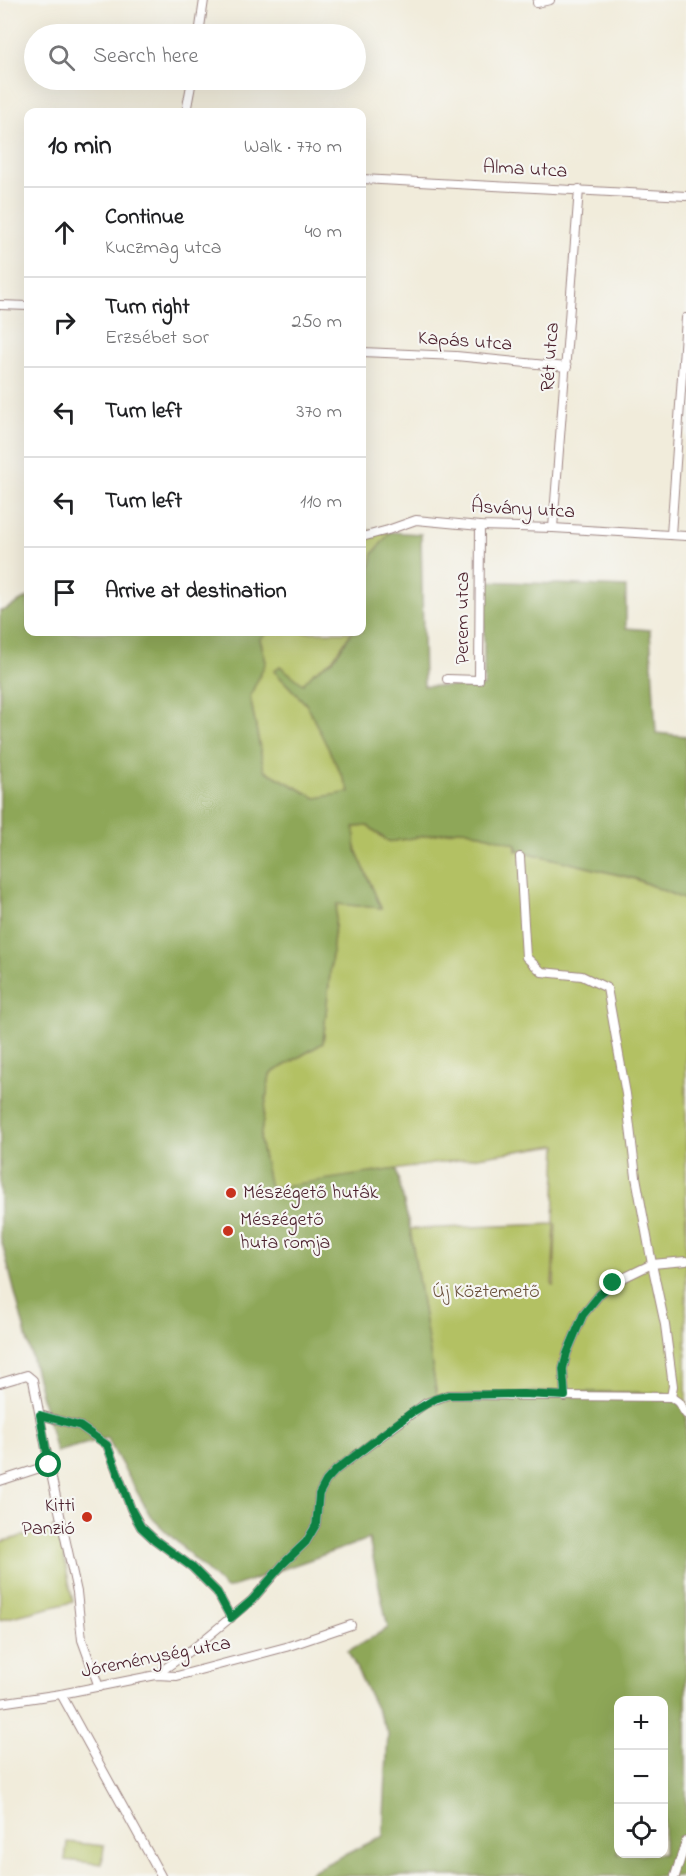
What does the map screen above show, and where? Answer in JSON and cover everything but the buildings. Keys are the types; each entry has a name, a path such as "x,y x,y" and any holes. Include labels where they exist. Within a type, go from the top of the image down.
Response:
{"street":[{"path":"200,24 204,0"},
{"path":"537,3 550,0"},
{"path":"187,108 190,90"},
{"name":"Alma utca","path":"366,179 686,196"},
{"name":"Rét utca","path":"553,528 579,189"},
{"path":"0,305 24,306"},
{"path":"671,535 686,318"},
{"name":"Kapás utca","path":"366,352 456,356 567,367"},
{"name":"Ásvány utca","path":"366,536 416,520 480,526 686,536"},
{"name":"Perem utca","path":"447,679 479,680 480,526"},
{"path":"520,857 526,957 542,972 582,976 607,988 626,1094 636,1177 665,1325 673,1386 671,1397"},
{"path":"565,1396 563,1369 567,1353 583,1315 600,1294 613,1283 652,1264 686,1261"},
{"path":"0,1383 27,1375 33,1380 77,1592 82,1640 99,1687"},
{"path":"156,1676 252,1600 306,1542 316,1525 319,1494 326,1481 336,1470 426,1403 448,1395 671,1397 678,1402 686,1414"},
{"path":"40,1415 80,1426 107,1445 131,1509 141,1527 192,1567 217,1592 231,1618"},
{"path":"0,1481 49,1465"},
{"name":"Jóreménység utca","path":"0,1703 156,1676 177,1676 286,1647 351,1625"},
{"path":"61,1694 161,1876"},
{"path":"675,1876 686,1840"}],"green space":[{"path":"366,530 388,532 389,534 373,554 366,594"},
{"path":"390,532 421,534 424,686 484,687 484,581 626,587 626,628 650,630 656,733 686,736 686,900 636,879 517,850 516,844 464,829 389,842 368,826 354,827 356,850 381,908 337,904 323,1043 270,1074 260,1140 270,1188 396,1169 410,1229 437,1396 549,1391 663,1393 686,1409 686,1876 310,1876 310,1872 383,1836 388,1733 348,1651 388,1628 369,1539 226,1589 151,1517 107,1438 56,1452 0,1235 0,610 3,611 24,599 24,636 264,636 260,639 266,662 250,696 264,770 316,798 350,792 306,704 274,671 280,666 303,684 314,672 333,660 349,636 366,636 366,594 373,554"},
{"path":"264,636 349,636 332,660 314,672 303,685 280,666 274,671 306,704 351,792 316,798 264,770 250,696 266,662 260,639"},
{"name":"Új Köztemető","path":"368,826 389,842 464,829 516,844 516,852 517,850 635,879 686,900 686,1409 663,1393 550,1391 437,1396 410,1229 555,1224 552,1285 554,1285 557,1145 270,1189 260,1140 270,1074 323,1043 337,904 381,908 356,850 354,827"},
{"path":"58,1527 73,1602 0,1620 0,1542"},
{"path":"67,1842 104,1846 102,1864 65,1860"}],"place":[{"name":"Mészégető huták","path":"231,1193"},
{"name":"Mészégető huta romja","path":"228,1231"},
{"name":"Kitti Panzió","path":"87,1517"}],"route":[{"path":"49,1465 40,1415 80,1426 107,1445 131,1509 141,1527 192,1567 217,1592 231,1618 252,1600 306,1542 316,1525 319,1494 326,1481 336,1470 426,1403 448,1395 565,1396 563,1369 567,1353 583,1315 600,1294 613,1283"}]}
